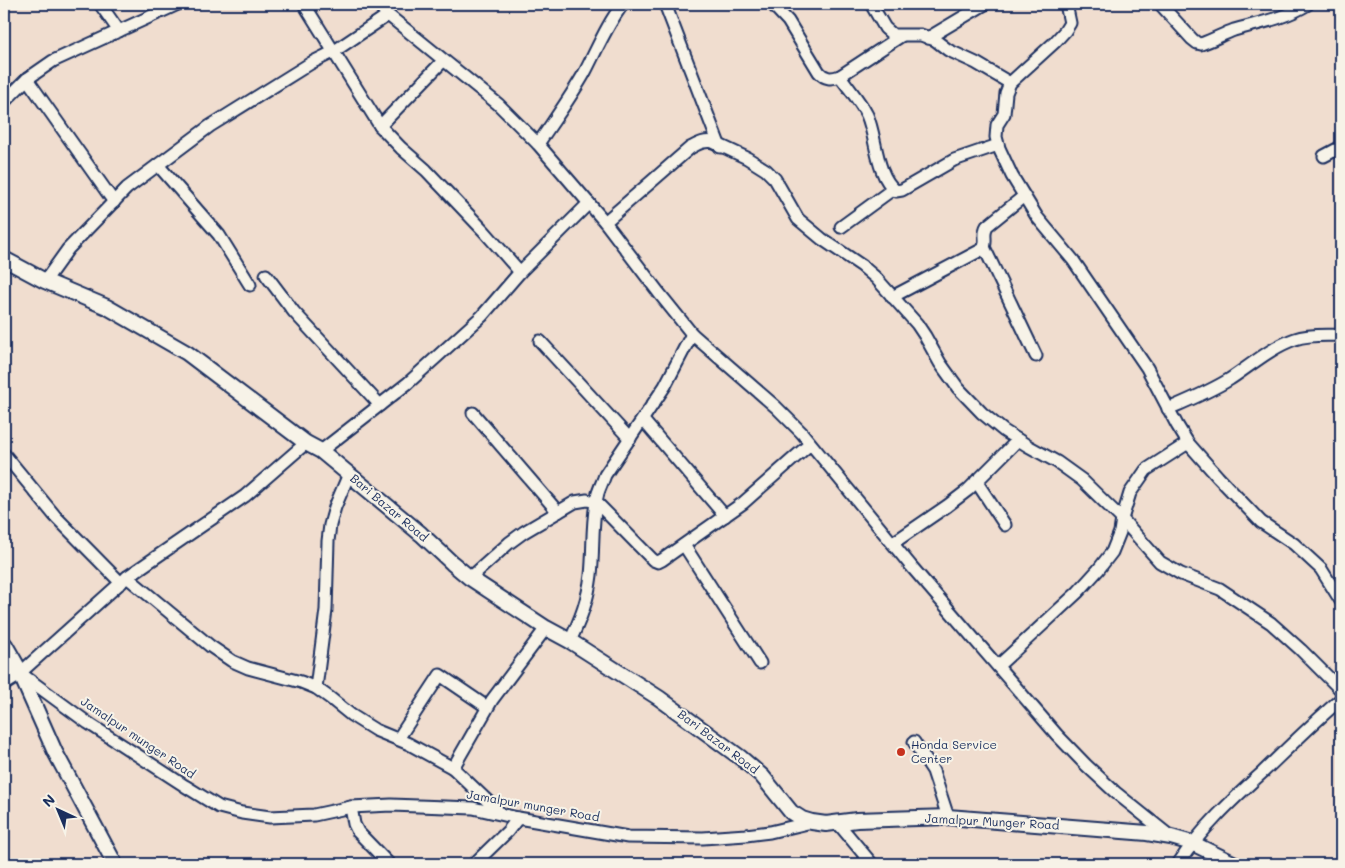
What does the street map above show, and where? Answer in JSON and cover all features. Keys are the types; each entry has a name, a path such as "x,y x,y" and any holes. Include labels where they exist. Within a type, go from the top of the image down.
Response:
{"main road":[{"path":"4,645 20,673"}],"street":[{"path":"100,4 119,31"},
{"path":"4,102 27,79 53,62 178,4"},
{"path":"304,4 380,126 426,170 520,272"},
{"path":"378,4 388,15 443,61 498,104 538,144 605,222 692,334 776,407 810,444 1057,735 1115,792 1171,837"},
{"path":"538,144 564,107 609,24 623,4"},
{"path":"665,4 720,146"},
{"path":"772,4 788,21 823,76 830,79 840,76 901,36"},
{"path":"871,4 889,32 893,35 921,35 935,40 948,50 976,63 1010,83"},
{"path":"928,38 985,4"},
{"path":"1066,4 1070,23 1066,31 1010,83 1006,93 1004,114 998,125 996,137 1012,176 1037,217 1073,260 1147,368 1188,443 1261,522 1294,544 1321,569 1341,601"},
{"path":"1160,4 1192,38 1201,44 1231,31 1277,18 1308,4"},
{"path":"45,281 68,249 127,188 210,126 333,52 388,15"},
{"path":"380,126 443,61"},
{"path":"840,76 866,114 883,172 896,191 954,160 998,145"},
{"path":"27,79 114,202"},
{"path":"605,222 690,148 707,141 747,158 766,170 775,179 798,219 876,278 917,324 940,363 958,388 982,414 1004,431 1057,462 1082,480 1122,519 1160,562 1181,574 1220,588 1271,623 1341,690"},
{"path":"1324,156 1341,146"},
{"path":"158,164 218,235 250,285"},
{"path":"841,227 893,188"},
{"path":"892,297 980,251 986,242 984,230 987,226 1024,196"},
{"path":"321,451 408,383 482,316 520,272 589,203"},
{"path":"984,247 1036,356"},
{"name":"Bari Bazar Road","path":"4,259 45,281 107,307 187,353 306,443 321,451 421,534 470,578 659,698 741,758 762,776"},
{"path":"266,275 294,312 380,405"},
{"path":"570,641 581,618 587,597 598,491 605,476 665,386 692,334"},
{"path":"1168,409 1212,389 1277,348 1295,339 1308,336 1341,335"},
{"path":"540,341 630,439"},
{"path":"473,413 558,512"},
{"path":"643,420 725,516"},
{"path":"893,543 947,506 1018,440"},
{"path":"4,683 20,673 124,580 245,496 306,443"},
{"path":"998,666 1072,597 1112,552 1120,532 1130,493 1146,470 1188,443"},
{"path":"470,578 524,532 580,500 596,502 655,562 662,560 743,503 810,444"},
{"path":"4,454 55,516 124,580 210,646 232,661 248,668 316,688 351,715 375,730 409,744 453,768 500,813"},
{"path":"316,688 326,610 330,525 335,507 349,474"},
{"path":"976,481 1005,525"},
{"path":"684,545 760,663"},
{"path":"453,768 487,707 546,628"},
{"path":"20,673 55,752 115,864"},
{"name":"Jamalpur munger Road","path":"20,673 96,728 219,807 270,817 314,815 351,807 391,805 439,806 473,808 628,838 703,838 746,835 770,832 812,822"},
{"path":"398,739 440,675 487,707"},
{"path":"1178,864 1192,843 1233,800 1312,724 1341,699"},
{"path":"914,742 933,771 948,817"},
{"name":"Jamalpur Munger Road","path":"762,776 791,812 802,819 812,822 826,824 857,820 948,817 1147,833 1192,843 1235,864"},
{"path":"351,807 354,824 358,832 389,864"},
{"path":"474,864 508,832 518,818"},
{"path":"837,822 872,864"}],"place":[{"name":"Honda Service Center","path":"901,752"}]}
